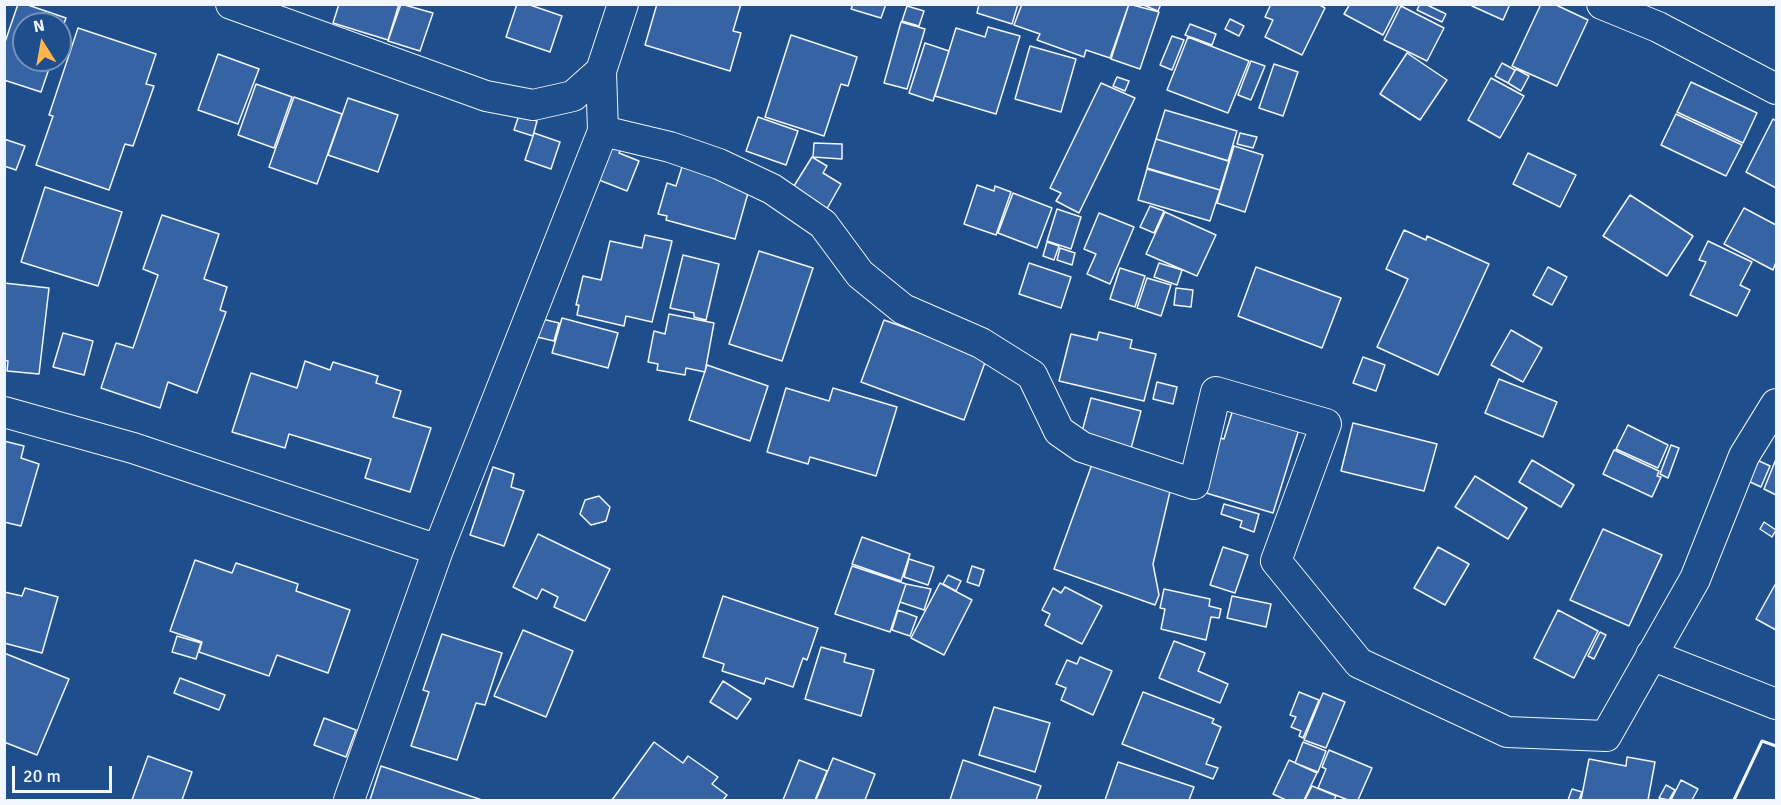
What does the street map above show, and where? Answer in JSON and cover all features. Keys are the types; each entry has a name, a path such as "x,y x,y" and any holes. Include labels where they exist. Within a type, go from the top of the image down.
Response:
{"street":[{"path":"231,4 486,96 533,105 573,96 601,71"},
{"path":"349,801 438,550 603,131 601,71 623,4"},
{"path":"1602,4 1658,27 1776,89"},
{"path":"603,131 670,147 719,164 772,189 823,224 860,274 903,309 981,343 1032,375 1059,431 1082,447 1194,484 1216,392 1326,424 1276,561 1359,663 1507,732 1606,736 1695,579 1744,456 1776,404"},
{"path":"4,412 134,448 438,550"},
{"path":"1651,655 1776,704"}],"building":[{"path":"18,4 25,4 48,12 15,12"},
{"path":"339,4 399,4 388,40 333,23"},
{"path":"401,4 433,13 420,51 388,41"},
{"path":"517,4 527,4 562,16 550,52 506,37"},
{"path":"657,4 741,4 733,31 741,33 730,71 645,45"},
{"path":"853,4 886,4 881,18 851,9"},
{"path":"979,4 1018,4 1012,24 977,13"},
{"path":"1022,4 1129,4 1110,58 1086,50 1084,57 1037,40 1040,34 1014,25"},
{"path":"1129,4 1159,12 1140,69 1111,59"},
{"path":"1141,4 1161,4 1158,11"},
{"path":"1271,4 1318,4 1325,8 1302,55 1265,37 1273,20 1265,17"},
{"path":"1350,4 1399,4 1383,35 1344,14"},
{"path":"1420,4 1446,14 1442,22 1417,10"},
{"path":"1472,4 1510,4 1503,20"},
{"path":"1541,4 1554,4 1588,20 1557,86 1512,66"},
{"path":"907,6 924,11 919,26 902,21"},
{"path":"1401,6 1444,28 1427,61 1384,40"},
{"path":"1230,19 1244,26 1239,36 1225,29"},
{"path":"12,22 12,72 48,72 41,92 4,80 4,45"},
{"path":"901,22 925,29 907,89 884,83"},
{"path":"1190,24 1216,34 1212,45 1185,35"},
{"path":"988,27 1020,36 996,114 935,96 956,28 985,37"},
{"path":"78,28 156,54 146,84 154,86 133,146 125,144 109,190 36,165 53,116 49,115 63,72 72,72 72,46"},
{"path":"791,35 857,57 848,86 841,84 824,136 765,117"},
{"path":"1172,36 1184,40 1172,70 1160,65"},
{"path":"1188,37 1249,61 1228,113 1167,90"},
{"path":"925,43 949,51 933,101 909,93"},
{"path":"1030,46 1076,59 1061,112 1015,99"},
{"path":"1407,53 1447,80 1420,120 1380,94"},
{"path":"218,54 259,69 238,124 198,110"},
{"path":"1251,61 1265,66 1251,100 1238,95"},
{"path":"1502,63 1515,70 1508,83 1495,76"},
{"path":"1274,64 1298,72 1283,116 1259,108"},
{"path":"1516,69 1529,76 1521,91 1508,83"},
{"path":"1117,77 1129,81 1125,91 1113,86"},
{"path":"1491,78 1524,96 1500,138 1468,120"},
{"path":"1691,82 1757,113 1743,143 1677,112"},
{"path":"1101,83 1135,98 1079,213 1056,201 1061,193 1050,188"},
{"path":"256,84 292,97 274,148 238,135"},
{"path":"294,97 342,114 317,184 269,167"},
{"path":"348,98 398,115 378,172 328,155"},
{"path":"1165,110 1237,131 1228,161 1156,139"},
{"path":"1676,114 1742,145 1726,176 1661,145"},
{"path":"519,115 537,121 533,136 514,130"},
{"path":"758,117 798,131 786,165 746,151"},
{"path":"1773,119 1776,121 1776,188 1746,172"},
{"path":"534,133 560,142 551,169 525,160"},
{"path":"1240,133 1257,137 1253,148 1237,144"},
{"path":"4,139 25,146 16,170 4,166"},
{"path":"1156,139 1229,161 1220,190 1147,168"},
{"path":"608,141 622,146 619,153 639,161 627,191 594,178"},
{"path":"814,143 842,144 842,159 813,157"},
{"path":"1234,146 1263,155 1245,212 1217,203"},
{"path":"1528,153 1576,175 1560,207 1513,184"},
{"path":"812,157 827,166 823,173 841,184 824,214 789,194"},
{"path":"682,167 750,186 735,239 666,220 667,216 658,214 667,183 676,186"},
{"path":"1147,169 1220,190 1210,221 1138,200"},
{"path":"977,185 994,191 995,186 1011,192 996,235 964,224"},
{"path":"45,187 122,212 98,286 21,262"},
{"path":"1013,193 1052,208 1037,248 998,233"},
{"path":"1630,195 1693,236 1667,276 1603,236"},
{"path":"1150,206 1164,211 1154,233 1140,227"},
{"path":"1744,208 1776,225 1776,262 1773,270 1724,244"},
{"path":"1057,209 1081,217 1071,249 1047,241"},
{"path":"1165,212 1216,235 1197,276 1146,254"},
{"path":"1099,213 1134,227 1110,284 1087,274 1096,254 1084,249"},
{"path":"162,215 219,234 204,279 227,287 220,310 226,312 197,393 168,382 160,408 101,388 116,343 133,348 158,275 143,269"},
{"path":"1404,230 1426,240 1427,236 1489,264 1438,375 1377,347 1408,279 1386,269"},
{"path":"645,235 672,241 652,322 626,316 624,326 577,315 579,305 576,305 583,276 601,280 610,241 642,248"},
{"path":"1708,241 1752,262 1740,285 1750,290 1737,316 1690,295 1706,262 1699,260"},
{"path":"1047,242 1059,246 1054,260 1043,256"},
{"path":"1060,248 1075,253 1072,265 1057,260"},
{"path":"759,251 813,268 782,361 729,344"},
{"path":"683,255 719,264 706,320 694,317 694,313 670,308"},
{"path":"1029,263 1071,277 1061,308 1019,294"},
{"path":"1159,263 1182,270 1177,285 1154,277"},
{"path":"1256,267 1341,298 1322,348 1238,316"},
{"path":"1548,267 1567,277 1552,305 1533,295"},
{"path":"1120,268 1145,276 1135,307 1110,299"},
{"path":"1147,278 1171,285 1161,316 1137,308"},
{"path":"4,283 49,288 39,374 7,371 8,361 4,360"},
{"path":"1176,288 1193,290 1191,307 1174,305"},
{"path":"669,314 714,323 705,372 686,368 685,375 657,370 658,364 648,362 654,331 665,334"},
{"path":"538,318 559,323 554,341 533,336"},
{"path":"562,318 618,333 608,368 552,353"},
{"path":"884,320 987,357 964,420 861,382"},
{"path":"1511,330 1542,348 1523,382 1491,365"},
{"path":"1099,332 1132,340 1130,348 1156,354 1144,401 1059,381 1071,334 1097,340"},
{"path":"63,333 93,341 84,375 53,367"},
{"path":"1363,357 1385,365 1376,391 1353,383"},
{"path":"305,361 330,370 333,362 378,376 376,383 401,391 393,417 431,428 410,492 365,478 371,459 289,434 285,448 232,432 251,373 297,388"},
{"path":"707,365 768,386 750,441 689,420"},
{"path":"1499,379 1557,402 1543,437 1485,413"},
{"path":"1157,382 1177,387 1173,404 1153,399"},
{"path":"786,388 829,401 833,388 897,407 876,476 810,457 808,464 767,452"},
{"path":"1091,398 1141,411 1129,456 1079,443"},
{"path":"1234,406 1300,426 1273,513 1206,493 1211,475 1212,436 1224,439"},
{"path":"1353,423 1437,444 1424,491 1341,471"},
{"path":"1628,425 1668,445 1658,468 1616,449"},
{"path":"4,441 24,446 21,458 39,464 21,526 4,522"},
{"path":"1671,445 1679,448 1668,478 1660,474"},
{"path":"1614,450 1659,471 1657,476 1661,477 1652,497 1603,474"},
{"path":"1095,456 1172,483 1153,564 1159,595 1155,605 1054,569"},
{"path":"1776,459 1776,495 1764,489"},
{"path":"1532,460 1574,485 1561,507 1519,482"},
{"path":"1757,460 1770,466 1761,487 1748,481"},
{"path":"493,467 514,474 511,487 524,491 504,546 470,535"},
{"path":"1475,476 1527,508 1508,539 1455,507"},
{"path":"599,496 610,507 606,521 591,525 580,514 585,500"},
{"path":"1224,504 1259,514 1254,532 1240,527 1242,521 1221,514"},
{"path":"1764,522 1776,530 1772,537 1760,529"},
{"path":"1603,529 1662,555 1629,626 1570,600"},
{"path":"538,534 610,569 585,621 554,607 558,597 542,589 537,599 513,587"},
{"path":"862,537 910,554 901,581 852,564"},
{"path":"1223,547 1248,555 1235,593 1210,585"},
{"path":"1438,547 1469,564 1445,605 1414,588"},
{"path":"909,559 934,567 928,585 904,577"},
{"path":"195,560 232,573 236,563 298,584 296,591 350,610 328,673 277,655 269,676 199,652 202,642 170,631"},
{"path":"852,566 906,584 890,632 835,614"},
{"path":"972,566 984,570 979,586 967,582"},
{"path":"948,575 961,581 956,591 943,584"},
{"path":"940,583 972,600 944,655 911,638"},
{"path":"1776,583 1776,630 1756,619"},
{"path":"906,584 931,589 924,610 900,602"},
{"path":"1065,587 1102,606 1082,644 1045,625 1050,614 1042,610 1053,588 1061,593"},
{"path":"25,588 58,597 42,653 4,643 4,592 22,596"},
{"path":"1164,589 1210,599 1209,606 1221,609 1219,618 1211,617 1206,640 1161,629 1165,609 1160,608"},
{"path":"723,596 818,628 807,660 803,658 793,687 766,678 764,684 722,671 724,664 703,657"},
{"path":"1232,596 1271,604 1266,627 1227,618"},
{"path":"898,610 917,617 910,636 892,630"},
{"path":"1558,610 1598,631 1574,678 1534,658"},
{"path":"523,630 573,651 546,717 494,696"},
{"path":"1600,632 1606,635 1594,659 1588,656"},
{"path":"442,634 502,653 485,705 476,703 457,760 411,746 429,692 423,690"},
{"path":"177,636 201,643 196,659 172,652"},
{"path":"1174,641 1205,653 1198,671 1228,684 1220,703 1159,678"},
{"path":"821,647 846,654 844,662 874,670 861,716 805,699"},
{"path":"4,653 69,679 37,755 4,742"},
{"path":"1080,657 1112,671 1093,715 1061,700 1066,688 1056,684 1067,660 1077,664"},
{"path":"180,678 225,695 219,710 174,693"},
{"path":"723,681 751,699 737,719 710,702"},
{"path":"1143,692 1214,719 1212,723 1221,727 1206,764 1218,768 1213,779 1122,744"},
{"path":"1299,692 1319,700 1303,738 1299,736 1301,731 1291,727 1296,717 1290,715"},
{"path":"1323,693 1345,702 1326,748 1304,740"},
{"path":"994,707 1050,723 1035,772 979,755"},
{"path":"324,718 356,730 346,757 314,745"},
{"path":"654,742 683,763 688,756 718,777 712,784 727,795 723,800 612,800"},
{"path":"1303,742 1326,751 1318,772 1295,763"},
{"path":"1329,750 1372,768 1358,800 1348,800 1318,788 1326,769 1322,767"},
{"path":"148,756 192,772 182,800 132,800"},
{"path":"1627,757 1655,762 1648,800 1581,800 1589,759 1626,766"},
{"path":"833,758 875,774 865,800 816,800"},
{"path":"799,760 827,771 815,800 783,800"},
{"path":"963,760 1041,786 1036,800 950,800"},
{"path":"1289,760 1317,773 1304,800 1286,800 1273,794"},
{"path":"1118,762 1194,787 1189,800 1105,800"},
{"path":"381,766 482,800 370,800"},
{"path":"1681,780 1698,789 1692,800 1671,800"},
{"path":"1666,785 1675,790 1669,800 1659,798"},
{"path":"1312,786 1336,796 1334,800 1305,800"},
{"path":"1572,789 1582,792 1579,800 1568,800"}],"wall":[{"path":"1734,800 1762,741 1776,746"}]}
